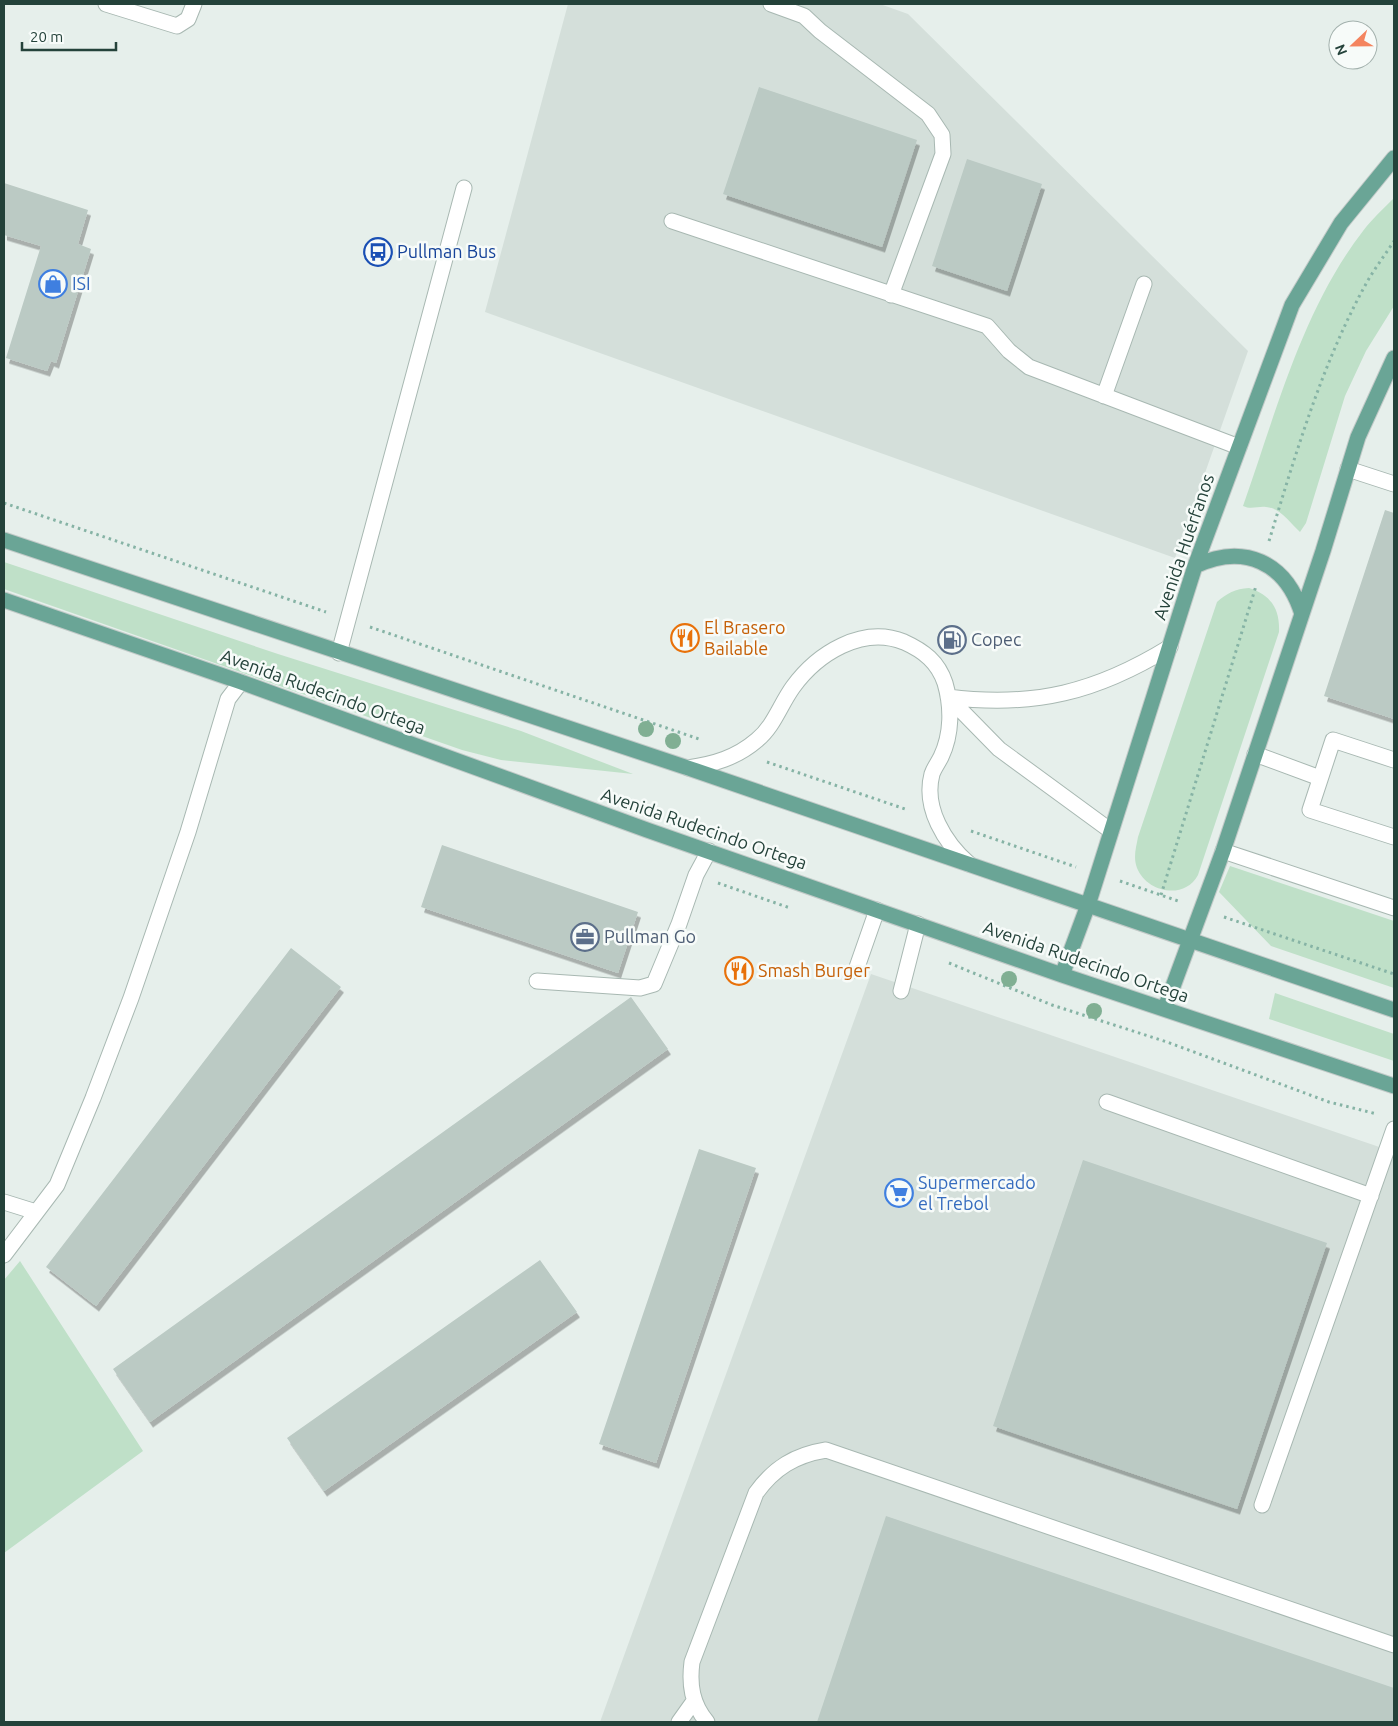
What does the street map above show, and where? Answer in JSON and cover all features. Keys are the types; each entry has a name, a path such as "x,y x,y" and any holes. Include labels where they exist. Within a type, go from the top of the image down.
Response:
{"main road":[{"name":"Avenida Huérfanos","path":"1062,974 1088,905 1195,566 1292,305 1341,223 1394,158"},
{"path":"1165,1008 1223,851 1302,614 1358,437 1394,358"},
{"path":"4,540 338,653 688,768 1394,1010"},
{"path":"1195,566 1211,559 1229,556 1246,557 1263,562 1277,571 1288,583 1297,598 1302,614"},
{"name":"Avenida Rudecindo Ortega","path":"4,600 241,682 877,910 1394,1086"}],"street":[{"path":"106,4 177,26 188,19 194,4"},
{"path":"772,4 804,16 820,31 928,114 942,135 943,154 891,295"},
{"path":"338,653 464,188"},
{"path":"672,221 986,326 1009,351 1028,366 1239,447"},
{"path":"1104,396 1144,284"},
{"path":"1348,469 1394,484"},
{"path":"688,768 716,763 740,752 758,739 771,725 791,689 806,671 831,652 858,640 885,637 907,643 927,654 938,665 948,697 950,718 948,737 932,774 931,792 936,819 947,842 969,864"},
{"path":"948,697 993,702 1020,702 1055,697 1118,676 1170,647"},
{"path":"4,1255 56,1185 97,1089 132,998 185,841 228,700 241,682"},
{"path":"948,697 973,724 1006,754 1111,831"},
{"path":"1394,760 1333,740 1310,810 1394,837"},
{"path":"1255,754 1320,778"},
{"path":"537,981 640,988 654,984 679,924 696,875 709,851"},
{"path":"1223,851 1394,908"},
{"path":"856,970 877,910"},
{"path":"901,991 918,924"},
{"path":"1107,1102 1371,1196"},
{"path":"1262,1505 1394,1129"},
{"path":"4,1202 36,1212"},
{"path":"707,1722 694,1701 691,1687 692,1662 756,1493 769,1477 785,1464 798,1457 826,1450 1394,1645"},
{"path":"679,1722 694,1701"}],"path":[{"path":"4,503 703,740"},
{"path":"740,752 1394,974"}],"shaded area":[{"path":"568,4 880,4 908,14 1248,351 1175,558 485,312"},
{"path":"871,974 1394,1152 1394,1722 600,1722"}],"green space":[{"path":"1394,198 1394,306 1366,351 1345,396 1306,523 1300,532 1285,516 1276,510 1266,507 1249,508 1243,506 1292,363 1323,294 1363,231"},
{"path":"4,562 278,654 521,731 633,774 501,760 462,750 4,589"},
{"path":"1249,588 1263,595 1273,604 1278,616 1279,632 1198,875 1192,883 1184,888 1166,890 1157,888 1142,877 1137,868 1135,856 1138,837 1217,602 1232,592"},
{"path":"1230,866 1394,921 1394,988 1271,946 1219,892"},
{"path":"1275,993 1394,1034 1394,1061 1269,1019"},
{"path":"20,1261 143,1451 4,1553 4,1280"}],"building":[{"path":"759,87 917,140 882,247 723,194"},
{"path":"967,159 1042,184 1007,291 932,266"},
{"path":"4,183 88,210 78,244 91,249 56,363 51,361 47,371 6,358 41,246 4,235"},
{"path":"1385,510 1394,513 1394,719 1324,696"},
{"path":"442,845 638,912 618,973 421,907"},
{"path":"291,948 341,987 96,1306 46,1267"},
{"path":"631,997 668,1049 150,1422 113,1369"},
{"path":"699,1149 756,1168 656,1463 599,1444"},
{"path":"1083,1160 1327,1243 1237,1509 993,1426"},
{"path":"540,1260 577,1312 324,1491 287,1438"},
{"path":"886,1516 1394,1688 1394,1722 817,1722"}],"place":[{"name":"Pullman Bus","path":"378,252"},
{"name":"ISI","path":"53,284"},
{"name":"El Brasero Bailable","path":"685,638"},
{"name":"Copec","path":"952,640"},
{"name":"Pullman Go","path":"585,937"},
{"name":"Smash Burger","path":"739,971"},
{"name":"Supermercado el Trebol","path":"899,1193"}]}
